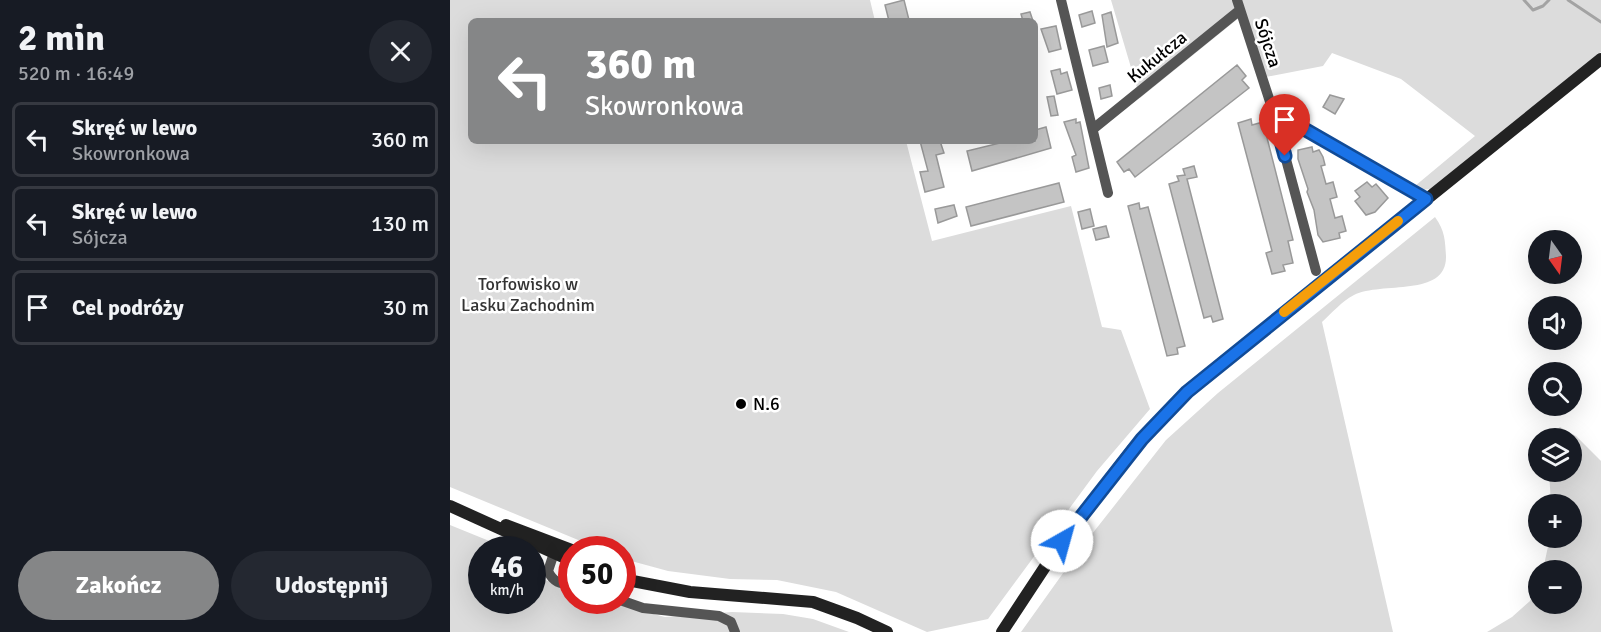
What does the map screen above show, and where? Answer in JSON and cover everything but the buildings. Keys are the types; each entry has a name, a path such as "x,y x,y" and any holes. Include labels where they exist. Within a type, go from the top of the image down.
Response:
{"main road":[{"path":"995,632 1132,450 1169,410 1211,371 1601,59"},
{"path":"450,506 490,523 507,525 556,549"},
{"path":"636,575 670,588"},
{"path":"636,582 670,588 813,602 887,632"},
{"path":"1002,632 1012,612"}],"street":[{"path":"1061,0 1108,193"},
{"name":"Kukułcza","path":"1093,129 1239,5"},
{"name":"Sójcza","path":"1239,5 1273,111 1316,271"},
{"path":"1273,111 1426,199"},
{"path":"556,549 548,571 551,579 558,583"},
{"path":"636,606 719,616 731,622 735,632"}],"green space":[{"name":"Torfowisko w Lasku Zachodnim","path":"450,0 870,0 874,18 468,18 468,144 907,144 932,241 1071,206 1102,327 1121,330 1150,409 1097,471 988,619 927,632 836,592 777,580 730,579 668,571 636,562 636,536 569,536 450,487"},
{"path":"1111,0 1601,0 1601,52 1431,189 1421,190 1415,186 1475,136 1401,79 1332,53 1323,66 1266,77 1245,13 1140,98"},
{"path":"1435,217 1444,236 1446,256 1443,269 1436,278 1411,286 1366,291 1354,295 1322,322 1393,632 1021,632 1081,548 1166,440 1218,393"},
{"path":"1582,442 1601,461 1601,632 1487,632 1512,617 1528,603 1528,614 1582,614 1582,560 1545,560 1548,548 1582,548 1582,494 1550,494 1550,482 1582,482"},
{"path":"450,525 477,536 468,536 468,614 546,614 546,580 558,586 558,614 636,614 636,609 665,617 732,612 783,614 813,619 849,632 450,632"}],"waterway":[{"path":"1524,0 1533,10 1543,6 1549,0"},
{"path":"1568,0 1601,22"}],"slow traffic":[{"path":"1284,312 1398,221"}],"place":[{"name":"N.6","path":"741,404"}],"route":[{"path":"1062,541 1132,450 1187,392 1426,199 1273,111 1285,156"}]}
